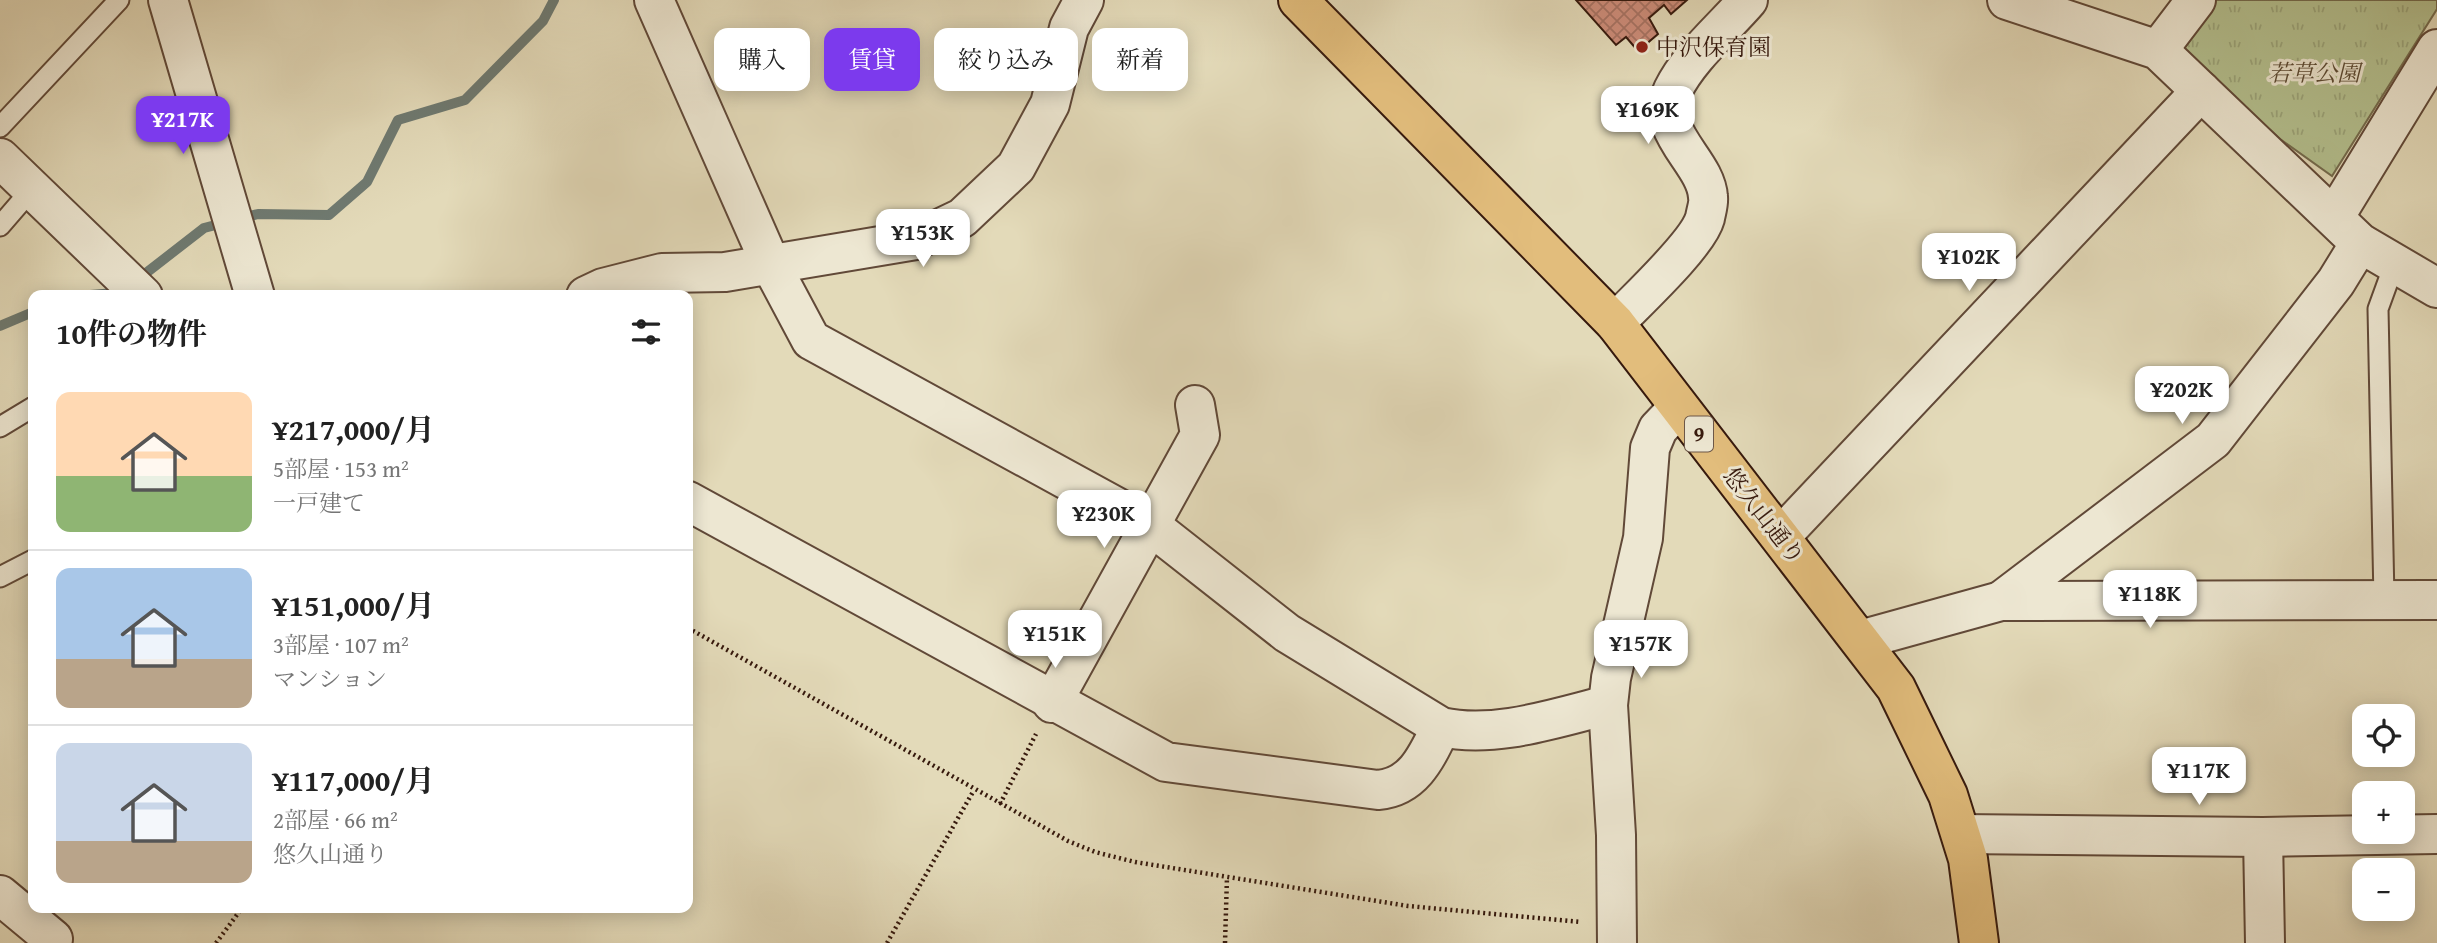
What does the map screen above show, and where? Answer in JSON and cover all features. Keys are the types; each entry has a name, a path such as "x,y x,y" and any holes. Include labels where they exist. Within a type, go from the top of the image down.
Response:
{"main road":[{"name":"悠久山通り","path":"1298,0 1615,323 1896,688 1948,794 1968,859 1979,943"}],"street":[{"path":"168,0 253,290"},
{"path":"654,0 771,265 811,340 1151,526 1287,633 1441,727 1466,732 1494,729 1608,705"},
{"path":"599,290 662,273 724,272 916,240 962,218 1016,167 1049,104 1069,28 1084,0"},
{"path":"1615,323 1689,244 1704,222 1708,196 1677,140 1669,116 1672,92 1685,72 1748,0"},
{"path":"2007,0 2158,50 2347,230 2394,265 2437,288"},
{"path":"2158,50 2196,0"},
{"path":"2001,601 2213,440 2336,282 2347,230 2437,49"},
{"path":"1781,536 2201,92"},
{"path":"0,159 137,290"},
{"path":"1052,702 1200,435 1195,405"},
{"path":"1617,934 1616,835 1608,705 1611,678 1643,538 1650,448 1658,429 1678,408"},
{"path":"693,504 1166,762 1378,790 1393,789 1423,764 1441,727"},
{"path":"1860,640 2001,601 2437,600"},
{"path":"1961,834 2263,837 2437,834"},
{"path":"2263,837 2265,943"},
{"path":"0,895 28,912"},
{"path":"29,913 57,930"}],"lane":[{"path":"0,127 119,0"},
{"path":"0,226 32,189"},
{"path":"2384,599 2378,309 2394,265"},
{"path":"0,427 28,410"},
{"path":"0,577 28,563"}],"path":[{"path":"693,631 833,707 974,790 1095,852 1227,877 1408,906 1617,934"},
{"path":"1000,804 1052,702"},
{"path":"887,943 974,790"},
{"path":"1225,943 1227,877"},
{"path":"216,943 238,913"}],"green space":[{"name":"若草公園","path":"2213,0 2437,0 2437,9 2332,176 2280,139 2177,45"}],"building":[{"name":"中沢保育園","path":"1576,0 1687,0 1671,14 1664,5 1649,18 1658,34 1638,51 1626,37 1616,45"}],"waterway":[{"path":"137,280 204,228 258,214 329,215 367,182 398,120 465,100 543,21 554,0"},
{"path":"0,326 28,314"}],"place":[{"name":"中沢保育園","path":"1642,47"}]}
